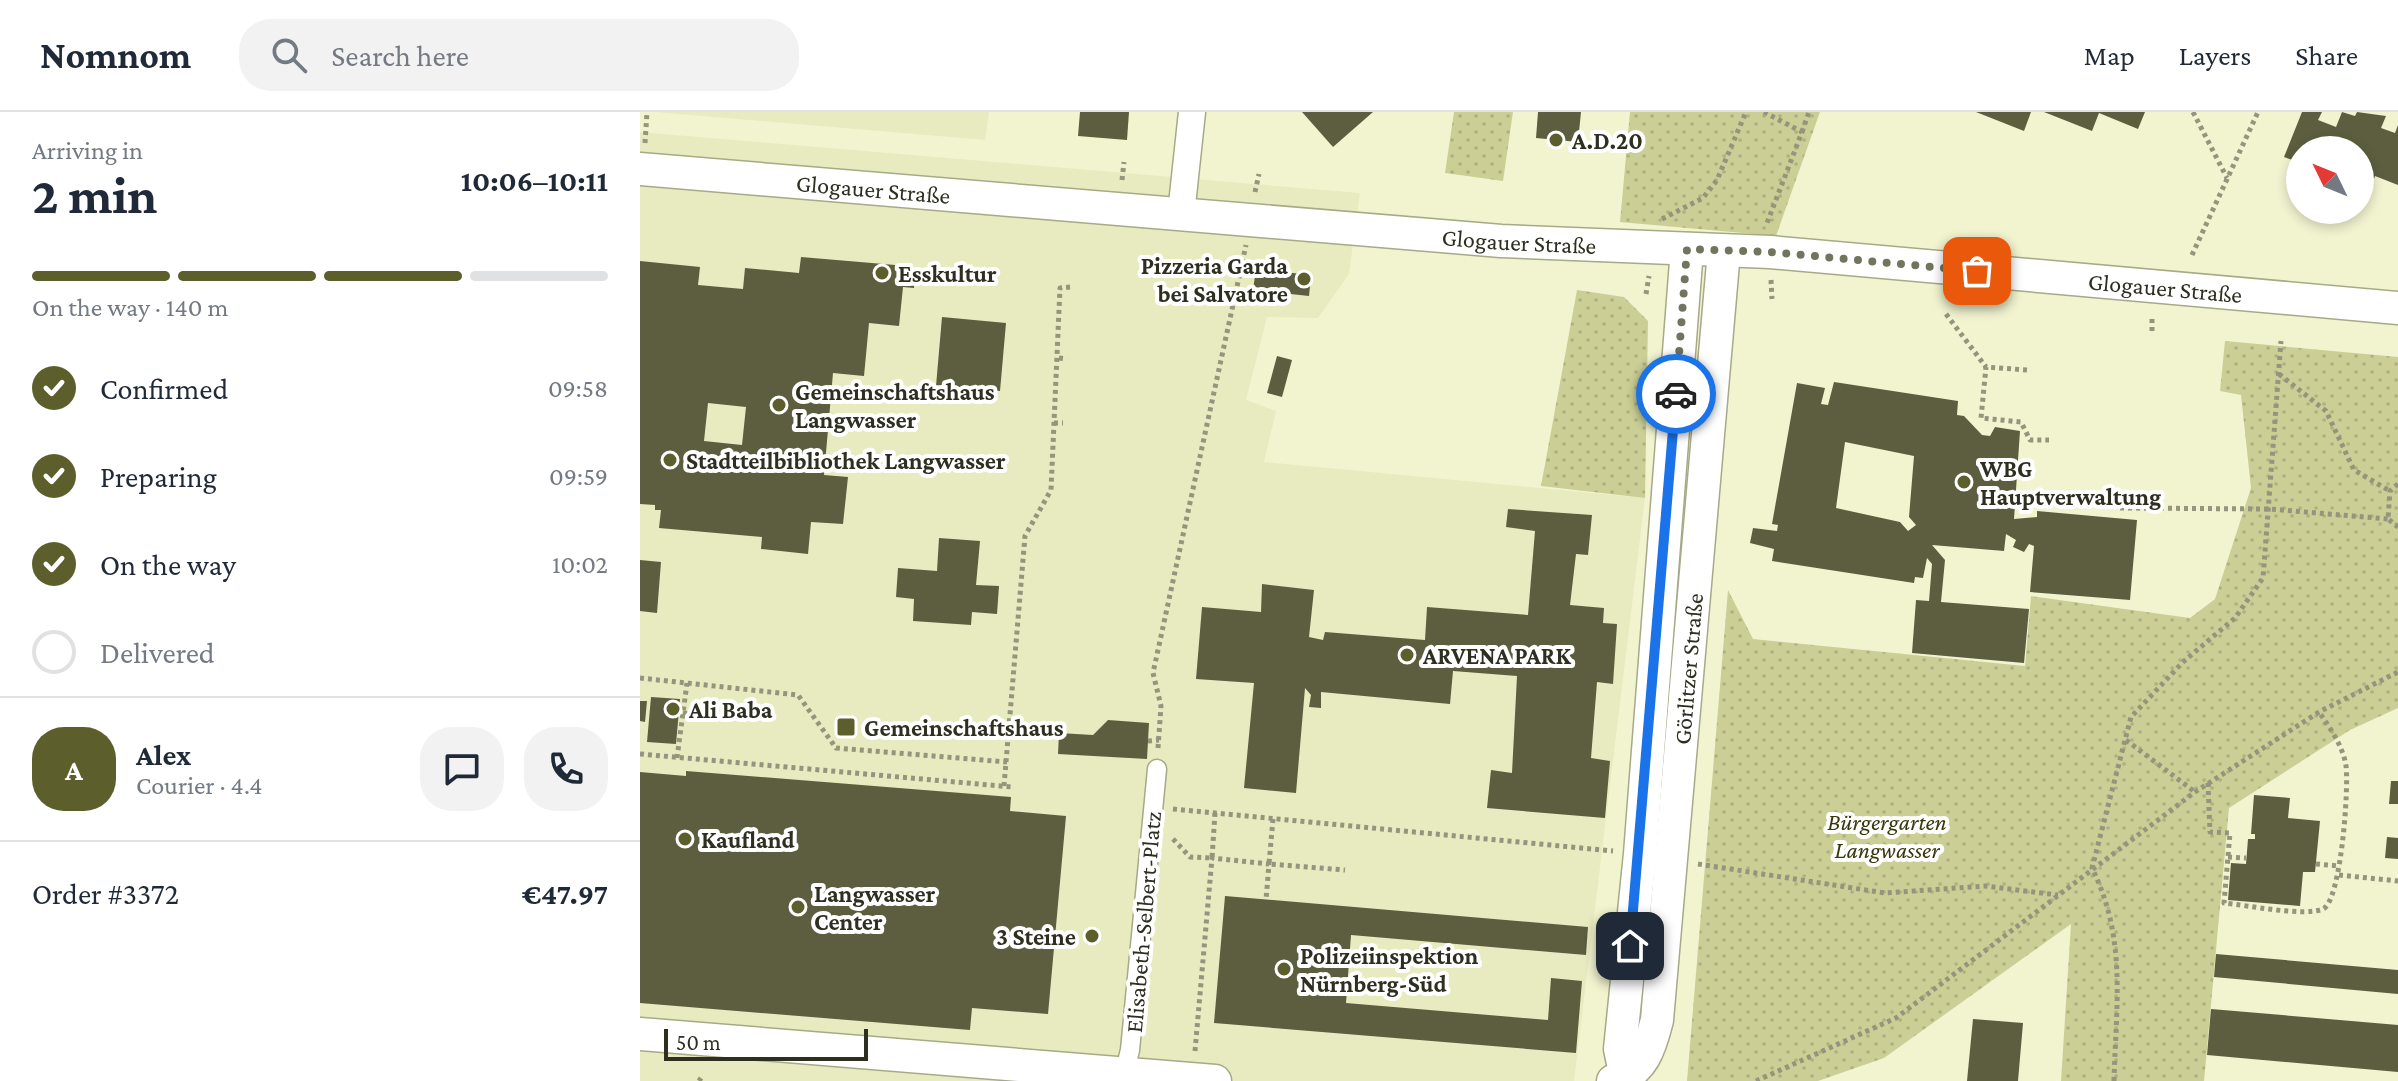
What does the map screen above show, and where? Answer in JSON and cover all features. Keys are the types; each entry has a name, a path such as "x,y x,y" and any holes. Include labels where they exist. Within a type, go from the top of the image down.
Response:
{"street":[{"path":"1181,214 1192,112"},
{"name":"Glogauer Straße","path":"640,169 1501,241 1770,252 2398,308"},
{"name":"Görlitzer Straße","path":"1622,1080 1646,1057 1657,1020 1655,857 1687,249"},
{"name":"Görlitzer Straße","path":"1655,857 1724,251"},
{"name":"Elisabeth-Selbert-Platz","path":"1124,1074 1130,1050 1157,769"},
{"path":"640,1034 1204,1080"}],"path":[{"path":"1646,294 1654,246 1664,216 1703,198 1717,180 1746,112"},
{"path":"1764,112 1802,132"},
{"path":"1772,299 1767,222 1809,112"},
{"path":"2193,112 2227,179"},
{"path":"2192,255 2258,112"},
{"path":"1157,769 1161,706 1153,673 1259,174"},
{"path":"1004,786 1021,618 1025,536 1053,490 1060,288 1071,287"},
{"path":"1946,314 1986,367 1981,418 2021,422 2030,440 2049,440"},
{"path":"2114,1081 2117,943 2108,901 2092,868 2131,717 2183,662 2235,618 2263,578 2281,341"},
{"path":"1059,358 1067,359"},
{"path":"1986,367 2027,370"},
{"path":"2279,374 2326,411 2354,470 2390,491"},
{"path":"1054,423 1063,423"},
{"path":"2388,519 2390,491 2398,484"},
{"path":"2120,508 2270,509 2388,519 2398,527"},
{"path":"1756,1081 1896,1018 2208,783 2319,712 2398,672"},
{"path":"640,678 798,695 836,748 1007,762"},
{"path":"677,758 687,683"},
{"path":"2208,783 2210,832 2230,833 2224,903 2306,911 2324,909 2332,902 2339,875 2347,767 2338,740 2319,712"},
{"path":"683,713 697,715"},
{"path":"1148,741 1159,740"},
{"path":"2125,740 2195,792"},
{"path":"640,754 1012,787"},
{"path":"1152,817 1215,813 1655,857 1885,893 1985,886 2058,895"},
{"path":"1204,1080 1215,813"},
{"path":"1152,817 1190,857 1345,870"},
{"path":"1266,900 1273,819"},
{"path":"2228,857 2246,858"},
{"path":"2316,864 2340,866"},
{"path":"2339,875 2398,881"}],"shaded area":[{"path":"655,112 989,112 985,140"},
{"path":"640,132 1360,193 1349,274 1318,318 1267,317 1246,400 1276,411 1264,462 1645,498 1574,1081 640,1081"}],"green space":[{"path":"1454,112 1513,112 1503,181 1445,173"},
{"path":"1630,112 1820,112 1776,236 1620,222"},
{"path":"1577,290 1624,297 1648,321 1645,498 1541,486"},
{"name":"Bürgergarten Langwasser","path":"2225,341 2398,357 2398,708 2350,730 2229,808 2204,1081 2061,1081 2071,924 1884,1058 1818,1081 1687,1081 1728,590 1753,639 2025,666 2031,596 2190,618 2215,599 2251,488 2241,395 2220,391"}],"building":[{"path":"1080,112 1129,112 1127,140 1078,136"},
{"path":"1302,112 1373,112 1333,147"},
{"path":"1538,112 1581,112 1578,142 1536,138"},
{"path":"1976,112 2031,112 2024,131"},
{"path":"2044,112 2145,112 2138,129 2099,113 2092,131"},
{"path":"2302,112 2322,112 2318,120 2336,127 2342,112 2355,116 2357,112 2386,116 2381,128 2395,133 2398,125 2398,185 2375,176 2374,179 2374,136 2292,136"},
{"name":"Gemeinschaftshaus Langwasser","path":"801,257 907,266 906,274 915,275 914,288 903,287 899,326 869,323 864,376 833,373 824,475 848,477 843,524 811,522 808,554 761,549 762,537 659,528 661,510 655,510 655,505 640,504 640,261 700,267 698,285 743,289 745,268 799,273","holes":["708,403 746,407 742,445 704,441"]},
{"path":"1256,269 1311,275 1309,296 1253,290"},
{"path":"942,317 1006,323 1000,391 936,386"},
{"path":"1277,356 1292,360 1282,397 1267,393"},
{"name":"WBG Hauptverwaltung","path":"1834,382 1958,401 1957,415 1964,416 1982,435 1990,436 1995,427 2020,431 2014,519 2037,517 2037,511 2137,520 2130,600 2030,592 2034,546 2029,544 2024,552 2013,547 2016,540 2006,534 2004,551 1932,545 1945,560 1941,602 2029,609 2024,663 1912,653 1916,600 1929,601 1932,564 1927,558 1923,578 1915,577 1914,583 1772,561 1774,549 1750,543 1753,528 1777,531 1778,525 1772,524 1797,383 1825,388 1821,404 1828,405","holes":["1845,442 1914,456 1909,517 1916,525 1908,531 1900,522 1836,508"]},
{"name":"ARVENA PARK","path":"1508,509 1592,515 1588,555 1576,554 1570,605 1604,608 1603,623 1617,624 1613,684 1597,682 1591,758 1610,761 1605,818 1487,808 1491,770 1512,773 1517,676 1453,671 1450,704 1321,692 1321,708 1309,707 1311,695 1305,688 1296,793 1244,788 1254,683 1196,679 1202,607 1261,612 1262,584 1314,590 1309,637 1323,640 1325,632 1425,640 1427,607 1528,615 1535,531 1506,527"},
{"path":"939,538 980,541 976,585 999,586 997,614 972,612 971,625 913,621 914,599 896,597 898,568 937,571"},
{"path":"640,560 661,562 657,613 640,611"},
{"path":"651,697 680,699 676,744 647,742"},
{"path":"640,701 647,701 645,722 640,721"},
{"path":"1108,720 1149,723 1147,759 1058,754 1059,733 1093,735"},
{"name":"Langwasser Center","path":"686,771 1011,797 1010,811 1066,816 1048,1014 972,1008 970,1030 640,1003 640,772 686,776"},
{"path":"2391,781 2398,781 2398,804 2389,804"},
{"path":"2254,795 2290,798 2288,818 2320,821 2315,872 2303,872 2300,906 2228,900 2231,863 2246,864 2248,839 2255,839 2255,834 2251,834"},
{"path":"2387,837 2398,838 2398,859 2385,858"},
{"path":"1225,896 1588,927 1586,955 1351,935 1346,1003 1548,1020 1551,978 1582,981 1576,1053 1214,1023"},
{"path":"2216,954 2398,970 2398,994 2214,977"},
{"path":"2211,1009 2398,1025 2398,1072 2207,1055"},
{"path":"1973,1019 2023,1023 2018,1081 1967,1081"}],"way so far":[{"path":"1676,394 1687,249 1770,252 1977,271"}],"place":[{"name":"A.D.20","path":"1556,140"},
{"name":"Esskultur","path":"882,273"},
{"name":"Pizzeria Garda bei Salvatore","path":"1304,279"},
{"name":"Gemeinschaftshaus Langwasser","path":"779,405"},
{"name":"Stadtteilbibliothek Langwasser","path":"670,460"},
{"name":"WBG Hauptverwaltung","path":"1964,482"},
{"name":"ARVENA PARK","path":"1407,655"},
{"name":"Ali Baba","path":"673,709"},
{"name":"Gemeinschaftshaus","path":"846,727"},
{"name":"Kaufland","path":"685,839"},
{"name":"Langwasser Center","path":"798,907"},
{"name":"3 Steine","path":"1092,936"},
{"name":"Polizeiinspektion Nürnberg-Süd","path":"1284,969"}],"route":[{"path":"1630,946 1676,394"}]}
